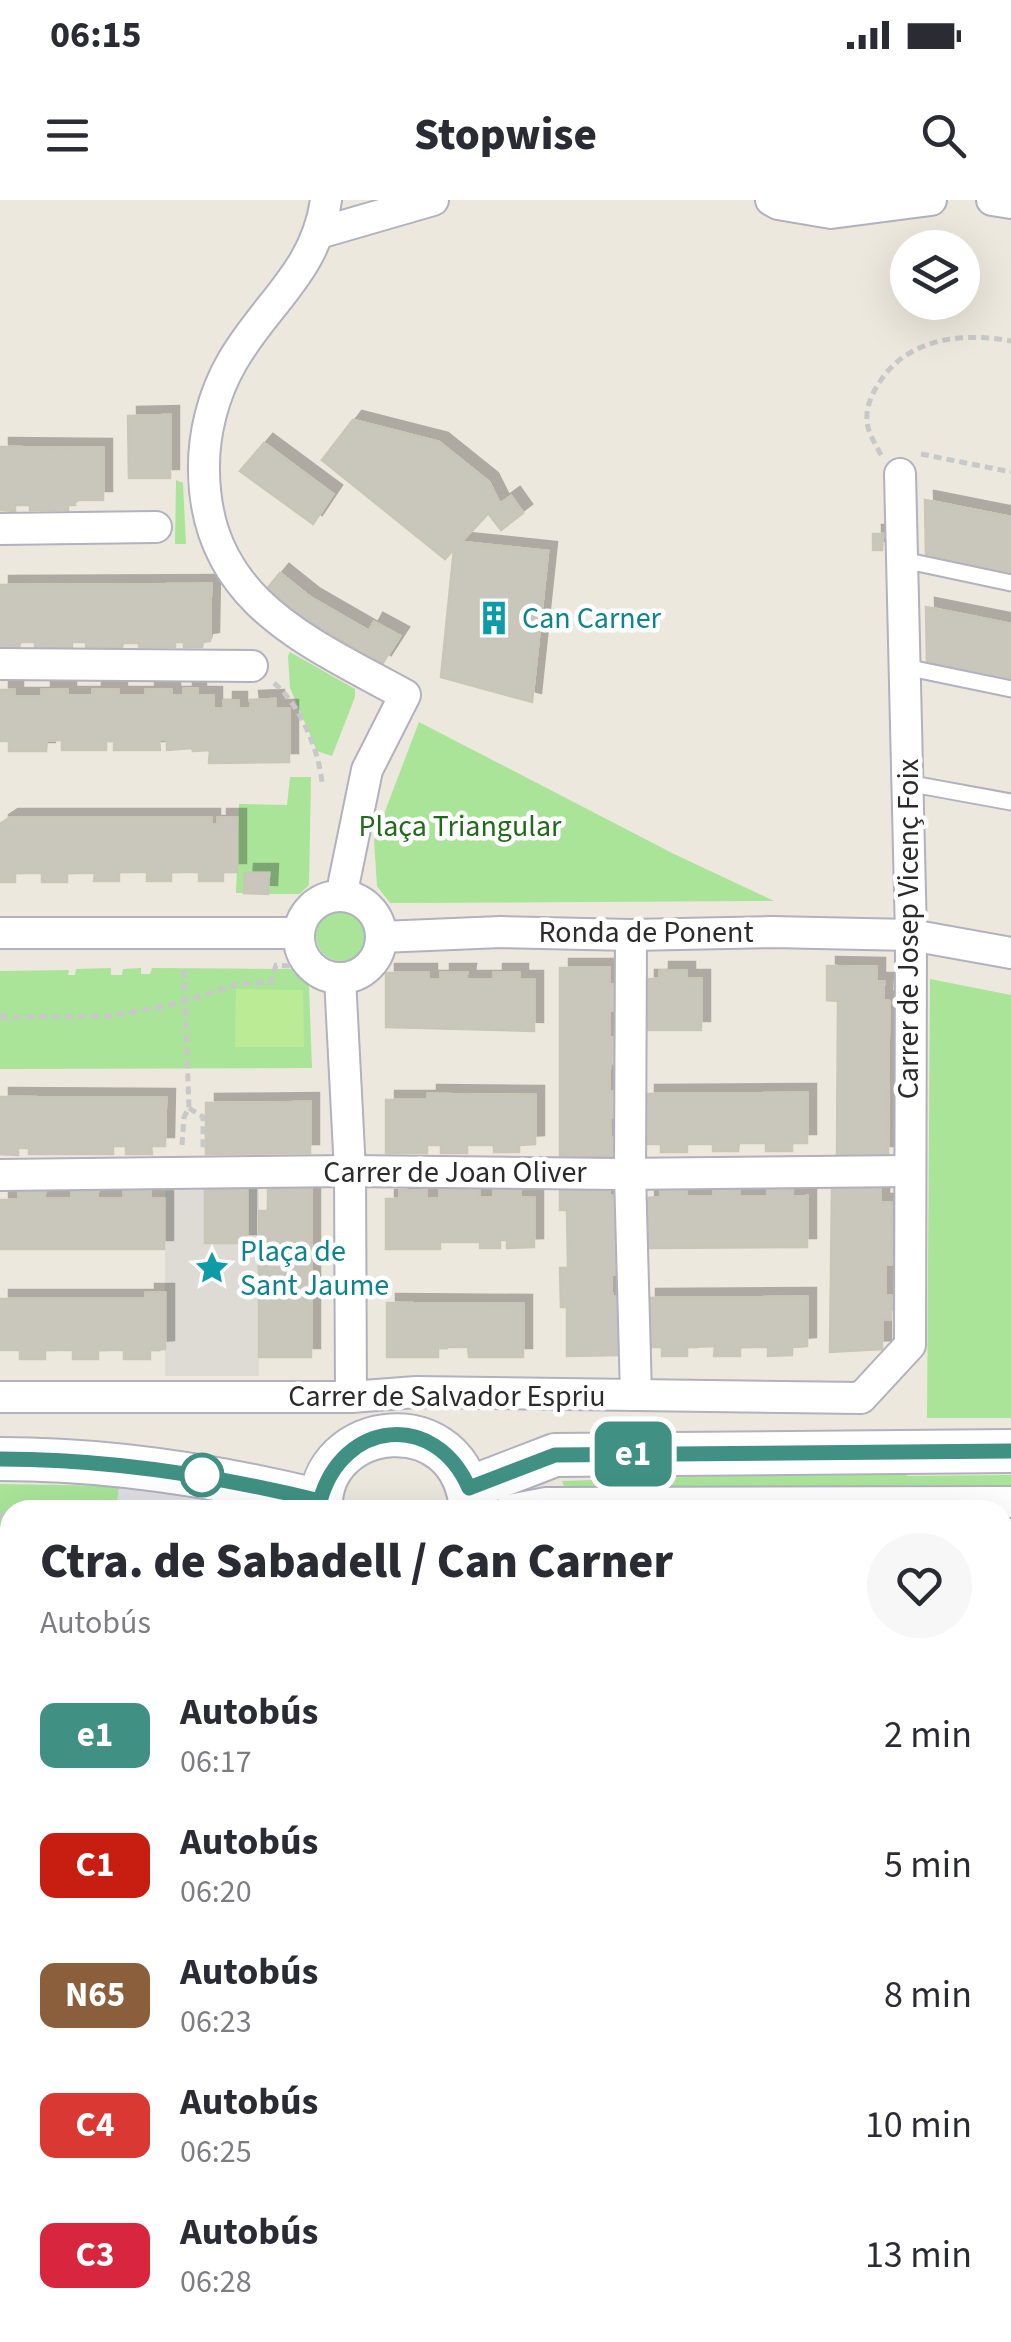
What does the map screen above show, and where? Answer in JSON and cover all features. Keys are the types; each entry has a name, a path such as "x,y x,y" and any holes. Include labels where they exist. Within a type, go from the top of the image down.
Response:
{"street":[{"path":"326,200 309,258 232,362 218,392 206,437 204,483 214,536 226,564 245,590 268,614 312,643 405,695 367,770 344,882 346,896"},
{"path":"319,233 433,200"},
{"path":"772,200 831,214 932,200"},
{"path":"992,200 1011,203"},
{"name":"Carrer de Josep Vicenç Foix","path":"884,1375 910,1345 911,935 901,460"},
{"path":"0,530 156,527"},
{"path":"0,664 252,666"},
{"path":"346,896 358,900 374,915 381,938 373,962 352,976 340,978 321,973 307,961 299,934 310,910 320,901 346,896"},
{"name":"Ronda de Ponent","path":"381,938 501,932 911,935 1011,954"},
{"path":"0,933 299,934"},
{"path":"632,935 630,1174 636,1395"},
{"path":"340,978 350,1170 350,1397"},
{"name":"Carrer de Joan Oliver","path":"0,1175 350,1170 630,1174 910,1171"},
{"name":"Carrer de Salvador Espriu","path":"0,1397 350,1397 416,1392 861,1398 884,1375"},
{"path":"323,1500 333,1468 350,1449 372,1438 397,1434 422,1438 443,1450 460,1468 470,1499 555,1455 1011,1451"},
{"path":"0,1458 64,1459 176,1470 248,1483 304,1500"}],"lane":[{"path":"903,560 1011,583"},
{"path":"905,667 1011,689"},
{"path":"907,784 1011,802"}],"path":[{"path":"1011,338 978,335 933,341 890,364 870,398 868,426 881,456 1011,472"},
{"path":"252,666 292,702 320,766 322,783"},
{"path":"0,1016 112,1016 184,1001 237,984 271,982 276,965 291,966"},
{"path":"182,1148 184,1117 189,1108 184,970"},
{"path":"189,1108 203,1117 203,1160"}],"shaded area":[{"name":"Plaça de Sant Jaume","path":"259,1188 259,1376 165,1376 165,1191 205,1189 205,1243 247,1242 247,1189"},
{"path":"123,1486 199,1500 0,1500 0,1487"}],"green space":[{"path":"176,480 183,483 186,544 175,544"},
{"path":"290,652 355,689 332,756 317,751 290,688"},
{"name":"Plaça Triangular","path":"419,722 674,854 774,901 390,903 377,886 374,840"},
{"path":"290,777 311,777 309,885 300,894 268,894 268,873 246,873 244,893 236,893 239,804 287,805"},
{"path":"341,911 359,918 366,936 359,954 341,961 323,954 316,936 323,918"},
{"path":"111,968 111,975 122,975 123,969 141,968 141,974 150,974 152,968 294,969 309,986 312,1068 0,1069 0,971 69,970 68,975 75,975 76,969"},
{"path":"930,979 1011,995 1011,1418 927,1418"},
{"path":"236,989 303,990 304,1047 235,1047"},
{"path":"898,1470 908,1476 1011,1475 1011,1485 565,1488 562,1481"},
{"path":"0,1484 119,1486 117,1500 0,1500"}],"building":[{"path":"170,415 170,478 129,478 128,416"},
{"name":"Can Carner","path":"353,420 439,442 489,482 500,504 511,496 523,513 501,530 488,513 461,542 548,551 532,702 441,677 454,549 445,559 322,460"},
{"path":"264,443 333,494 313,524 240,471"},
{"path":"0,447 103,448 103,500 75,500 68,510 30,510 30,505 15,505 15,511 0,510"},
{"path":"925,500 1011,517 1011,574 926,557"},
{"path":"873,534 883,534 882,550 873,550"},
{"path":"280,573 310,597 369,631 374,622 400,636 382,664 299,616 269,593 267,589"},
{"path":"211,584 210,641 203,642 202,647 184,647 184,642 175,642 175,647 123,643 122,648 86,647 86,642 72,642 72,648 35,648 35,642 20,642 19,648 0,648 0,585"},
{"path":"926,607 1011,624 1011,681 927,664"},
{"path":"184,689 197,689 197,696 213,696 213,709 224,709 224,701 238,701 238,709 251,709 250,700 275,699 275,709 289,709 289,762 209,763 210,750 167,750 167,739 159,740 160,750 114,750 114,740 106,740 106,750 62,750 62,740 47,740 46,751 9,751 9,741 0,741 0,690 14,690 14,697 42,697 42,690 67,690 67,696 93,696 93,690 118,690 118,696 146,696 146,690 171,690 171,696 184,696"},
{"path":"9,818 211,818 211,825 218,825 218,818 237,818 237,872 223,872 223,881 199,881 199,872 171,872 171,881 147,881 147,872 119,872 119,881 94,881 95,873 67,873 67,882 42,882 42,873 15,873 15,882 0,882 0,824"},
{"path":"245,873 269,873 268,894 244,893"},
{"path":"827,966 876,967 876,982 884,982 883,1000 889,1001 888,1155 837,1155 838,1001 827,1000"},
{"path":"560,968 609,968 609,985 617,985 617,1010 609,1010 609,1038 617,1038 617,1063 610,1063 609,1092 617,1092 617,1117 610,1117 610,1138 617,1138 617,1156 560,1156"},
{"path":"660,971 686,971 686,979 701,979 701,1030 646,1030 646,979 660,979"},
{"path":"386,973 428,973 428,980 441,980 441,973 467,973 466,980 494,980 494,973 519,973 519,980 534,980 534,1031 386,1027"},
{"path":"807,1093 807,1143 792,1143 792,1151 766,1151 766,1143 739,1143 738,1151 713,1151 713,1144 687,1144 687,1152 661,1152 661,1144 646,1144 646,1094"},
{"path":"428,1094 535,1095 535,1144 519,1145 519,1152 494,1152 494,1145 467,1145 467,1153 441,1153 441,1145 427,1145 427,1153 386,1153 386,1100 428,1100"},
{"path":"0,1097 166,1098 165,1146 151,1146 152,1154 126,1154 126,1146 113,1146 113,1154 29,1154 29,1148 18,1148 18,1155 0,1154"},
{"path":"310,1102 310,1153 206,1154 206,1103"},
{"path":"832,1187 880,1187 880,1203 891,1203 891,1264 885,1264 885,1296 891,1296 891,1319 882,1319 882,1349 830,1352"},
{"path":"268,1188 311,1189 311,1357 259,1357 259,1211 268,1211"},
{"path":"686,1188 687,1197 714,1197 713,1188 739,1188 739,1197 767,1197 768,1188 792,1188 792,1197 807,1196 807,1247 647,1248 646,1198 661,1197 661,1189"},
{"path":"205,1189 247,1189 247,1243 205,1243"},
{"path":"479,1189 479,1198 494,1198 494,1190 520,1190 520,1198 534,1198 534,1247 507,1248 507,1240 500,1240 500,1248 480,1248 480,1242 440,1242 440,1249 386,1249 386,1199 400,1199 400,1191 426,1190 426,1199 440,1199 440,1190"},
{"path":"560,1189 609,1189 609,1196 619,1196 619,1274 611,1274 612,1297 619,1297 620,1355 567,1356 567,1307 561,1307 560,1268 568,1268 567,1210 560,1210"},
{"path":"19,1191 45,1192 44,1199 72,1199 72,1191 98,1191 97,1199 124,1199 124,1191 150,1191 150,1199 164,1199 164,1249 0,1249 0,1200 19,1200"},
{"path":"146,1293 165,1293 165,1349 150,1350 150,1359 124,1359 124,1350 98,1350 98,1359 73,1359 73,1350 45,1350 45,1359 20,1359 20,1350 0,1350 0,1299 146,1299"},
{"path":"807,1297 807,1346 792,1347 792,1355 768,1356 768,1347 740,1347 740,1356 714,1356 715,1346 687,1347 687,1356 662,1356 662,1347 647,1347 647,1298"},
{"path":"387,1303 523,1304 523,1357 469,1357 468,1347 438,1347 438,1357 387,1357"}],"bus line":[{"name":"e1","path":"320,1500 333,1468 350,1449 372,1438 397,1434 422,1438 443,1450 460,1468 469,1488 555,1455 1011,1451"},
{"name":"e1","path":"0,1459 64,1459 176,1470 316,1500"}],"place":[{"name":"Can Carner","path":"494,618"},
{"name":"Plaça de Sant Jaume","path":"212,1268"}]}
